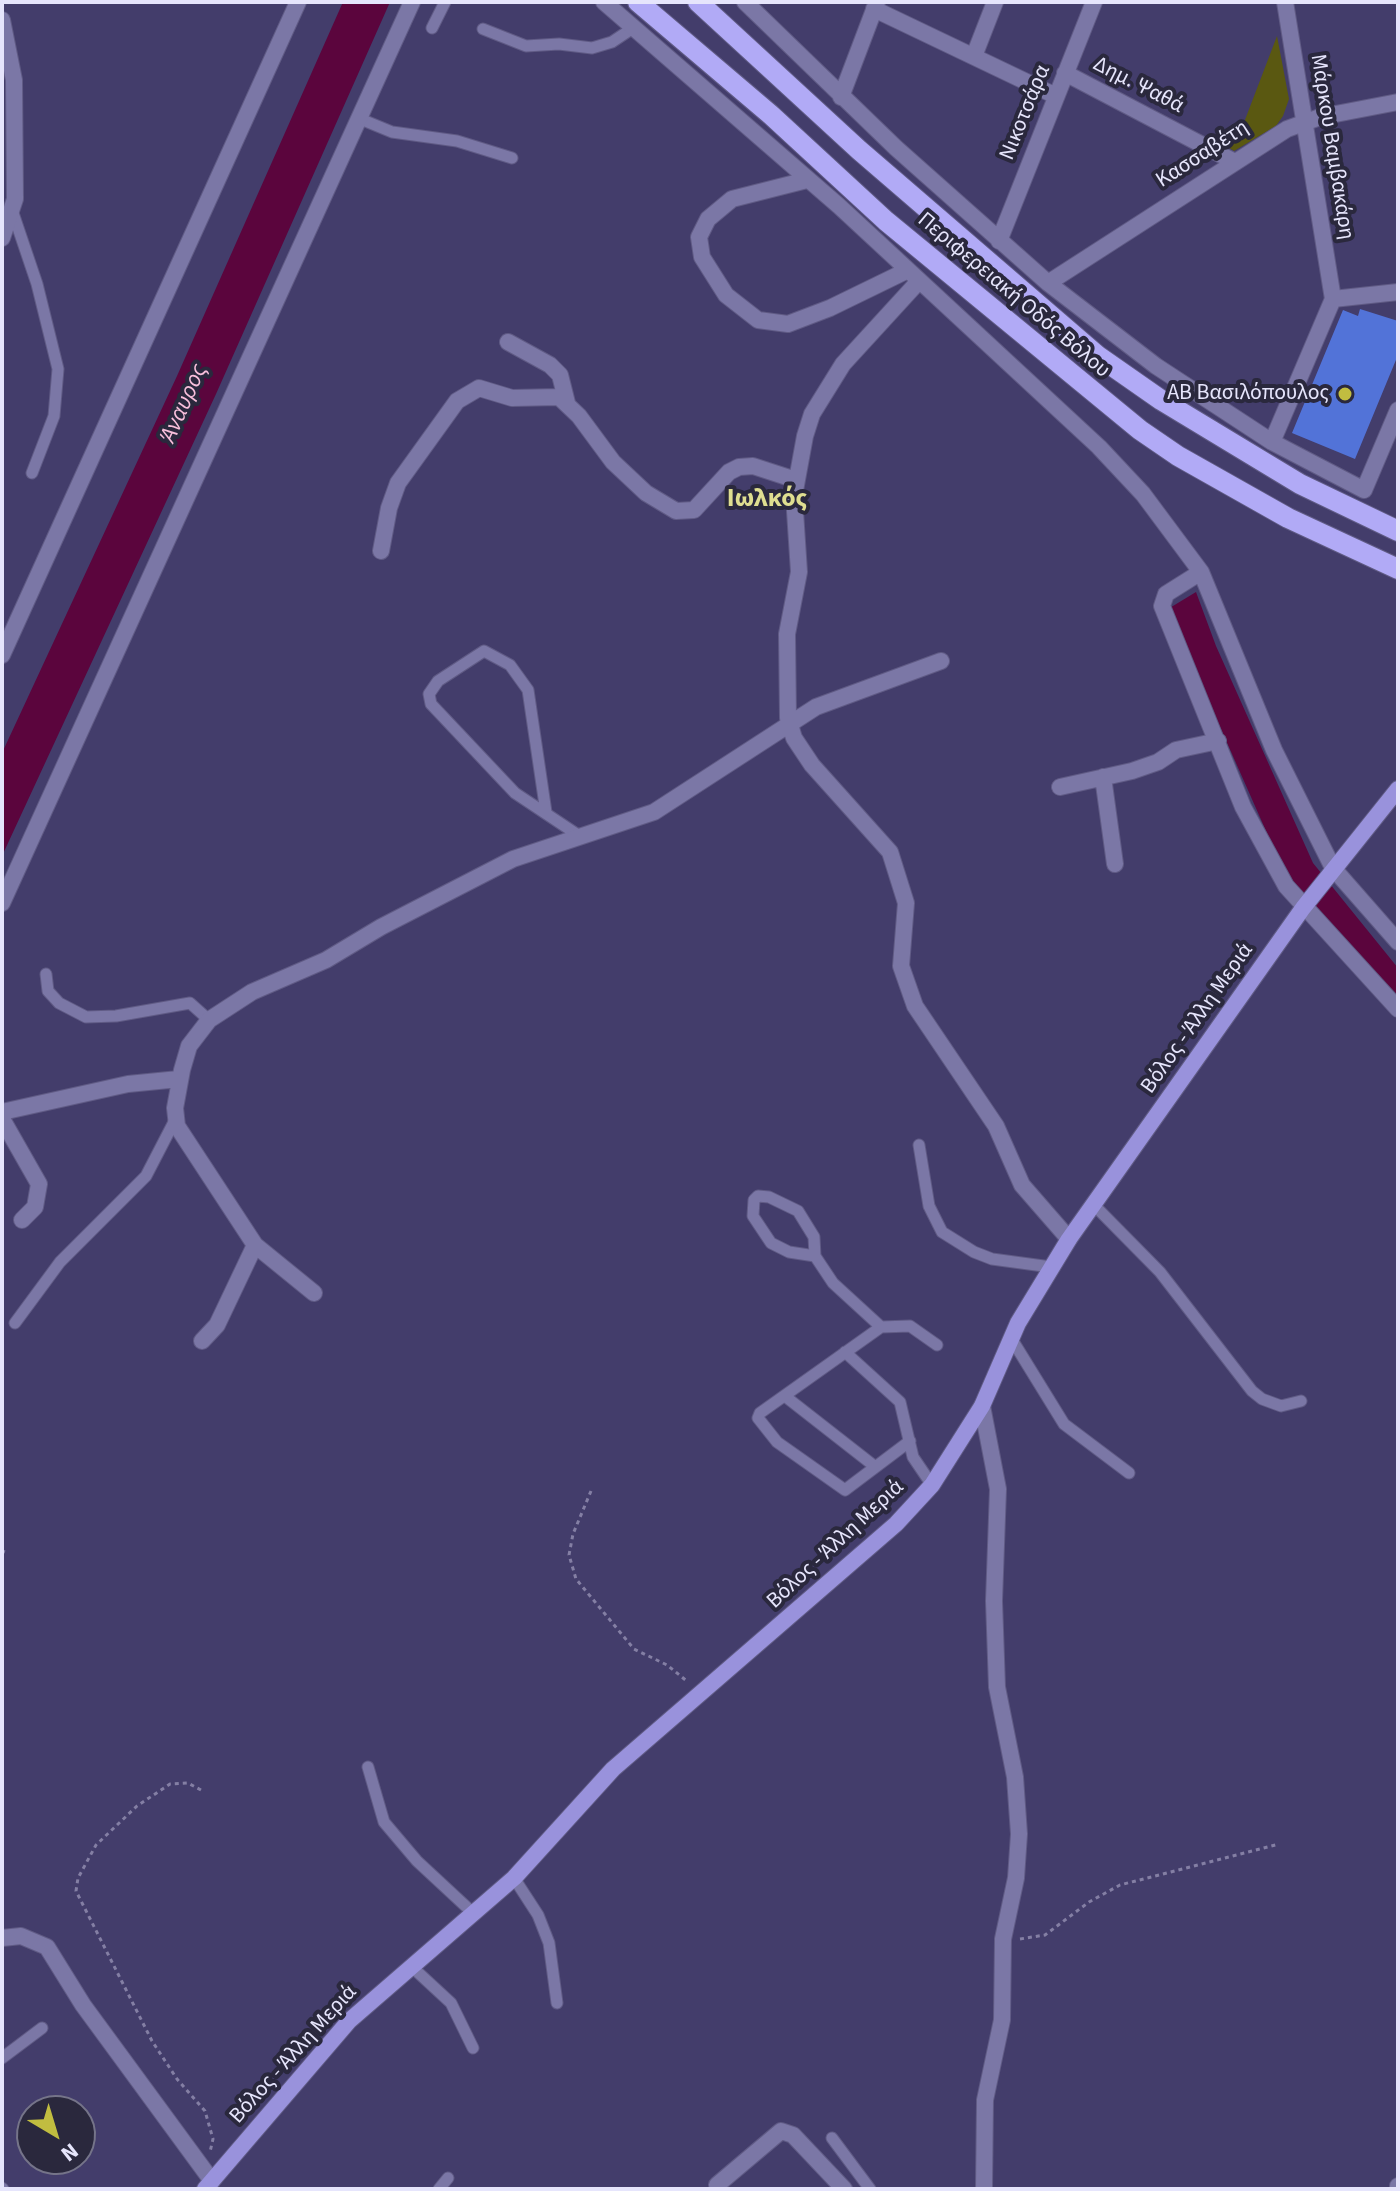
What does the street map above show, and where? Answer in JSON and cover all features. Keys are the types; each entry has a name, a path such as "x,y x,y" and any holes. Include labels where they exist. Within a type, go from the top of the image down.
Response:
{"main road":[{"name":"Περιφερειακή Οδός Βόλου","path":"638,2 771,115 886,221 1140,430 1178,456 1288,518 1398,569"},
{"name":"Περιφερειακή Οδός Βόλου","path":"698,2 870,160 1098,356 1194,421 1300,484 1398,531"},
{"name":"Βόλος - Άλλη Μεριά","path":"209,2187 331,2041 411,1966 514,1878 603,1779 700,1692 852,1564 896,1524 932,1485 982,1406 1011,1338 1069,1239 1303,908 1398,789"}],"street":[{"path":"2,655 298,2"},
{"path":"2,903 412,2"},
{"path":"604,2 807,180 1129,477 1201,572 1274,750 1333,868 1398,942"},
{"path":"745,2 841,97 1048,283 1156,366 1272,442 1364,490 1398,410"},
{"path":"974,56 995,2"},
{"name":"Νικοτσάρα","path":"999,241 1094,2"},
{"name":"Μάρκου Βαμβακάρη","path":"1285,2 1333,299"},
{"path":"841,97 875,6 1056,96"},
{"path":"2,20 14,80 15,199 2,238"},
{"name":"Δημ. Ψαθά","path":"1065,73 1233,161"},
{"name":"Κασσαβέτη","path":"1048,283 1233,161 1304,122 1398,102"},
{"path":"807,180 732,199 708,219 699,237 702,257 726,295 758,320 788,324 912,276"},
{"path":"912,276 822,396 805,436 796,480 799,572 787,634 789,723 812,765 890,852 906,903 901,966 915,1006 996,1126 1022,1185 1069,1239"},
{"path":"1272,442 1333,299 1398,292"},
{"path":"508,342 550,365 560,375 567,403"},
{"path":"381,551 398,483 457,401 468,392 484,388 521,399 551,394 567,403 613,462 664,506 676,511 694,510 729,472 739,467 753,466 796,480"},
{"path":"1201,572 1166,594 1162,606 1243,807 1273,864 1303,908 1398,1009"},
{"path":"314,1293 255,1245 175,1120 179,1079 189,1046 209,1020 252,992 326,960 381,927 513,859 654,812 789,723 822,705 941,661"},
{"path":"1060,787 1158,762 1176,750 1218,741"},
{"path":"1103,777 1115,864"},
{"path":"2,1112 128,1084 179,1079"},
{"path":"2,1119 39,1184 35,1207 22,1220"},
{"path":"202,1341 217,1325 255,1245"},
{"path":"982,1406 998,1489 994,1601 997,1687 1015,1777 1019,1834 1016,1878 1003,1939 1002,2020 985,2100 984,2189"},
{"path":"2,1938 21,1936 47,1947 83,2005 199,2163 209,2187"},
{"path":"717,2185 781,2131 793,2135 844,2189"}],"lane":[{"path":"432,28 445,2"},
{"path":"483,29 526,46 559,44 592,48 612,42 633,28"},
{"path":"358,118 392,132 457,141 512,158"},
{"path":"12,210 37,284 58,369 54,416 32,473"},
{"path":"546,812 528,690 510,665 484,651 438,681 429,694 431,704 515,793 581,837"},
{"path":"46,974 48,991 59,1003 86,1017 116,1016 190,1003 209,1020"},
{"path":"15,1323 60,1262 146,1176 175,1120"},
{"path":"919,1145 929,1206 942,1232 992,1259 1051,1267"},
{"path":"815,1256 789,1252 771,1243 757,1226 751,1204 754,1200 769,1197 798,1211 814,1237 815,1256 833,1283 881,1327"},
{"path":"1093,1204 1160,1272 1252,1391 1262,1399 1281,1406 1301,1401"},
{"path":"910,1441 873,1465 845,1490 777,1442 758,1418 760,1413 881,1327 910,1326 937,1345"},
{"path":"1011,1338 1064,1424 1129,1473"},
{"path":"845,1352 900,1402 919,1470 932,1485"},
{"path":"786,1397 873,1465"},
{"path":"368,1767 384,1822 417,1861 473,1913"},
{"path":"514,1878 538,1915 549,1943 557,2003"},
{"path":"411,1966 451,2003 473,2048"},
{"path":"2,2058 42,2028"},
{"path":"832,2138 870,2189"},
{"path":"439,2189 448,2178"}],"path":[{"path":"591,1491 573,1534 569,1555 576,1579 634,1649 667,1665 700,1692"},
{"path":"199,2163 212,2148 211,2129 205,2111 177,2079 152,2041 76,1891 78,1878 96,1845 137,1806 170,1784 188,1783 201,1790"},
{"path":"1003,1939 1045,1935 1089,1902 1120,1885 1279,1844"}],"shaded area":[{"path":"1277,36 1289,99 1283,116 1276,126 1234,151 1222,143 1243,125"}],"water":[{"name":"Άναυρος","path":"343,2 390,2 216,394 2,856 2,753 177,376"},
{"path":"1196,592 1216,646 1313,863 1398,968 1398,1004 1289,883 1168,609"}],"building":[{"name":"ΑΒ Βασιλόπουλος","path":"1360,309 1398,321 1398,355 1355,459 1292,433 1343,310 1358,316"}],"place":[{"name":"ΑΒ Βασιλόπουλος","path":"1345,394"}],"district":[{"name":"Ιωλκός","path":"767,500"}]}
